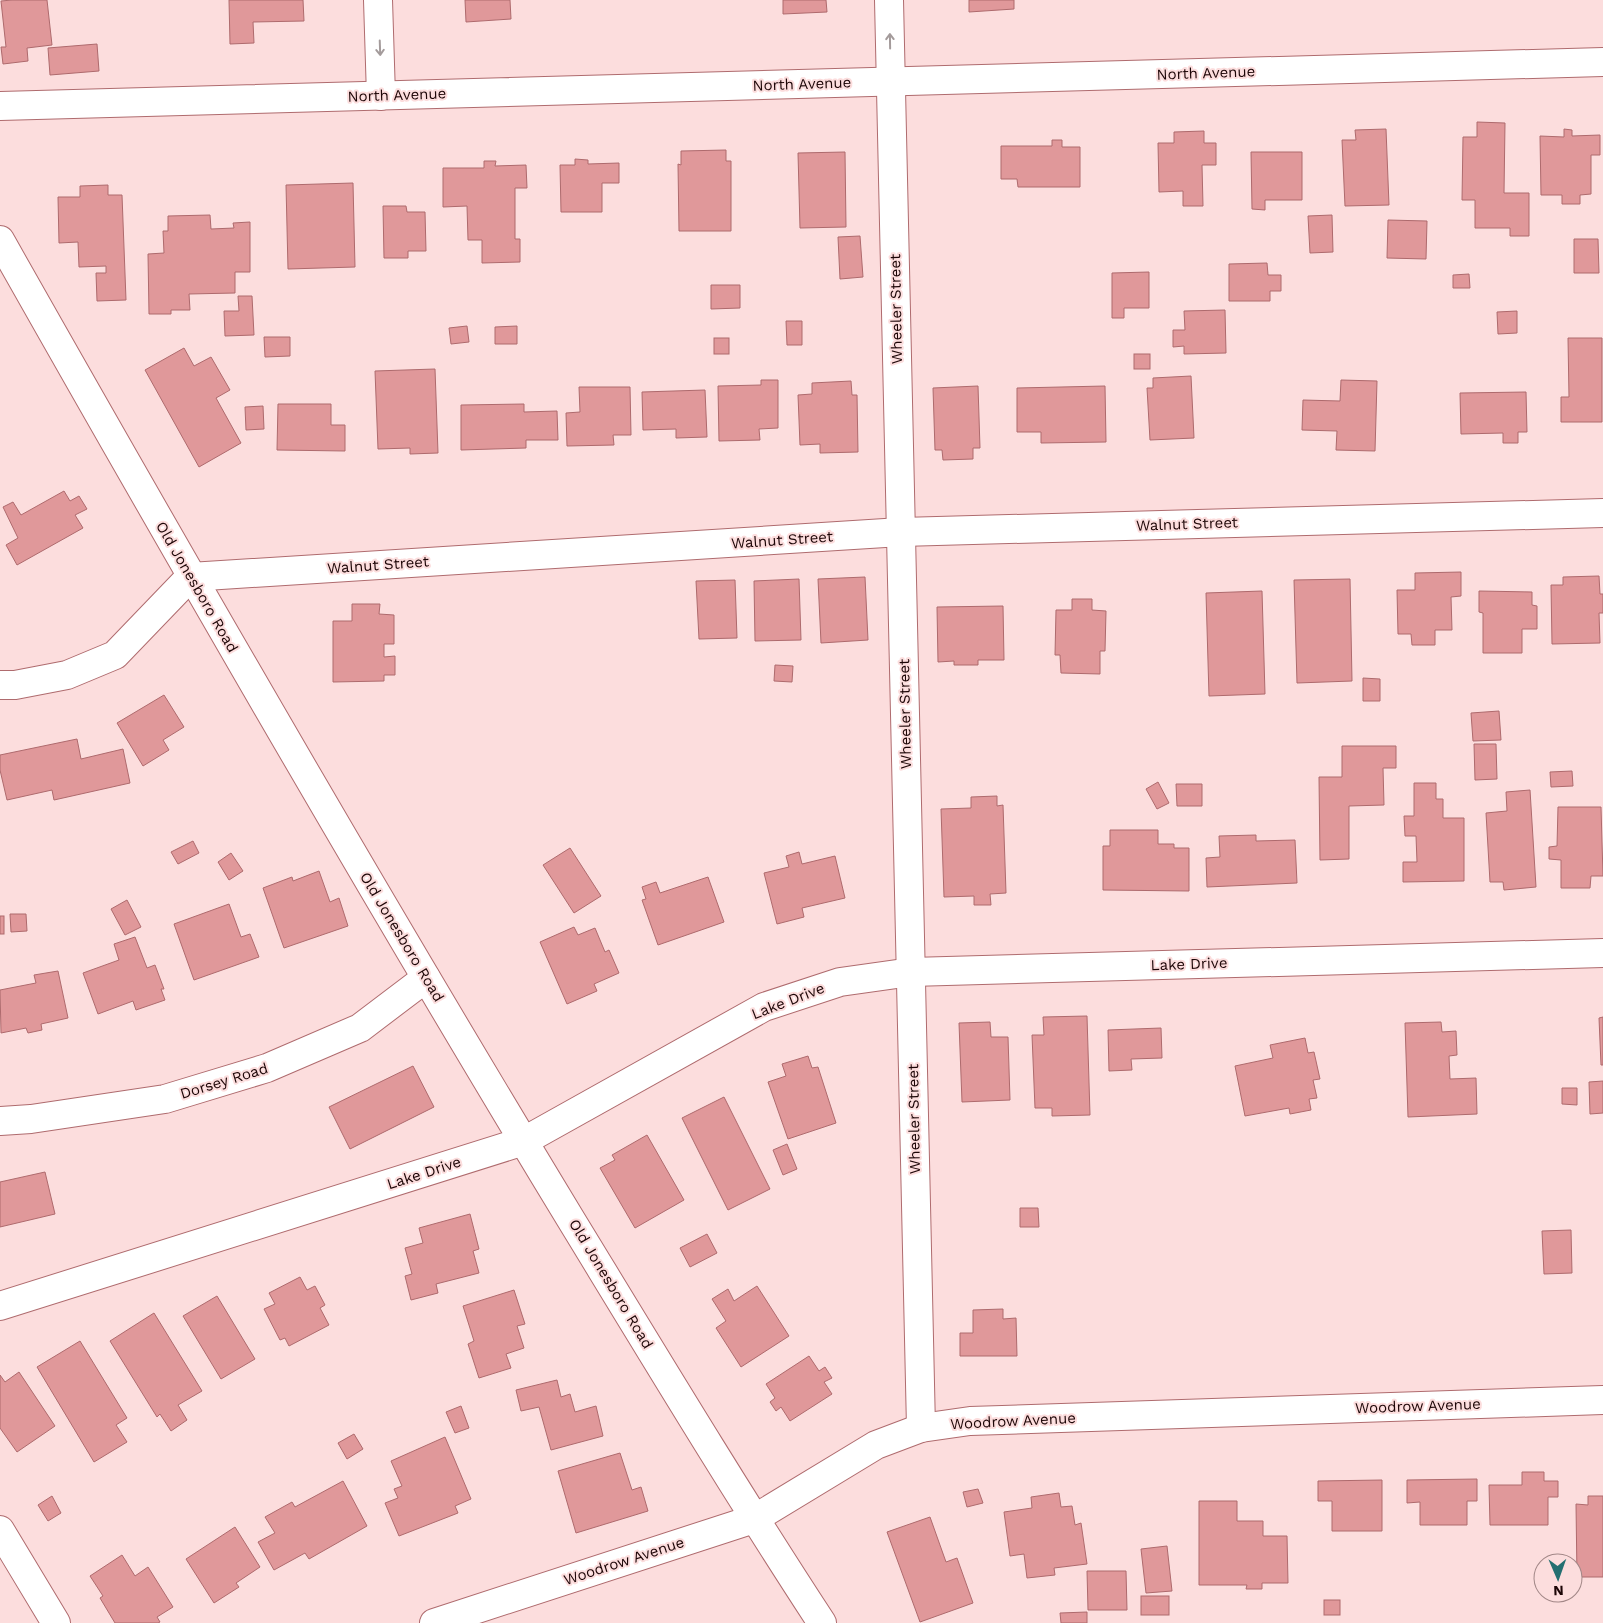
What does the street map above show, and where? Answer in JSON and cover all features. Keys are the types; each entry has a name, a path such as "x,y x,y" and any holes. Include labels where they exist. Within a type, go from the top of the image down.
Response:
{"street":[{"path":"378,0 381,96"},
{"name":"Wheeler Street","path":"890,0 921,1428"},
{"name":"North Avenue","path":"0,106 1603,62"},
{"name":"Old Jonesboro Road","path":"0,240 190,577 426,978 754,1519 822,1623"},
{"name":"Walnut Street","path":"190,577 901,532 1603,513"},
{"path":"0,685 15,685 67,675 115,655 190,577"},
{"name":"Lake Drive","path":"0,1306 524,1141 764,1007 840,982 911,972 1603,953"},
{"name":"Dorsey Road","path":"0,1121 31,1120 164,1099 267,1068 360,1028 426,978"},
{"name":"Woodrow Avenue","path":"434,1623 754,1519 876,1445 921,1428 970,1421 1603,1400"},
{"path":"0,1530 56,1623"}],"building":[{"path":"47,0 52,45 27,48 28,61 3,64 1,47 6,47 1,1"},
{"path":"229,0 303,0 304,21 253,22 254,43 230,44"},
{"path":"465,0 510,0 511,19 466,22"},
{"path":"783,0 826,0 827,12 783,14"},
{"path":"969,0 1014,0 1014,9 969,12"},
{"path":"97,44 99,71 50,75 48,48"},
{"path":"1477,122 1505,123 1504,193 1529,193 1529,236 1510,236 1510,228 1475,228 1475,200 1462,200 1463,137 1477,137"},
{"path":"1386,129 1389,205 1345,206 1342,140 1356,140 1355,130"},
{"path":"1564,129 1572,130 1572,136 1600,135 1600,155 1591,155 1591,194 1580,195 1580,204 1562,204 1562,195 1541,195 1540,136 1564,137"},
{"path":"1204,131 1204,143 1216,143 1216,165 1202,165 1203,206 1183,206 1183,191 1159,192 1158,143 1174,143 1174,132"},
{"path":"1052,140 1062,140 1062,147 1080,147 1080,187 1018,187 1017,179 1001,179 1001,146 1052,146"},
{"path":"726,150 726,161 731,161 731,231 679,231 678,164 681,165 681,151"},
{"path":"845,152 846,227 800,228 798,153"},
{"path":"1251,152 1302,152 1302,200 1265,200 1265,210 1252,209"},
{"path":"575,159 588,160 588,164 619,163 619,183 602,183 602,212 561,212 560,165 575,165"},
{"path":"484,161 496,161 495,166 526,165 527,188 515,188 515,239 520,239 520,262 482,263 482,240 468,240 467,206 443,207 443,168 484,168"},
{"path":"353,183 355,267 288,269 286,185"},
{"path":"108,185 108,195 122,195 126,300 97,301 96,273 106,273 106,266 79,267 78,242 59,243 58,197 80,197 80,186"},
{"path":"383,206 406,206 407,212 425,212 426,251 408,251 408,258 384,258"},
{"path":"210,215 211,229 234,228 233,223 250,222 250,272 235,272 235,293 189,294 190,310 171,310 171,314 149,314 148,254 164,253 163,231 168,231 168,216"},
{"path":"1332,215 1333,252 1310,253 1308,216"},
{"path":"1388,220 1427,221 1426,259 1387,258"},
{"path":"860,236 863,277 840,279 838,237"},
{"path":"1574,239 1598,239 1599,273 1574,273"},
{"path":"1267,263 1268,275 1281,275 1281,291 1270,291 1270,301 1229,301 1229,264"},
{"path":"1149,272 1149,308 1124,308 1124,318 1112,318 1112,273"},
{"path":"1469,274 1470,288 1453,288 1453,275"},
{"path":"711,285 740,285 740,308 711,309"},
{"path":"238,296 252,296 254,335 225,336 224,311 239,311"},
{"path":"1225,310 1226,353 1184,354 1184,346 1173,347 1173,330 1185,330 1184,311"},
{"path":"1517,311 1517,333 1498,334 1497,312"},
{"path":"786,321 802,321 802,345 787,345"},
{"path":"467,326 469,342 451,344 449,328"},
{"path":"517,326 517,344 495,344 495,327"},
{"path":"264,337 290,337 290,356 265,357"},
{"path":"714,338 729,338 729,354 714,354"},
{"path":"1568,338 1602,338 1602,422 1561,422 1561,397 1569,397"},
{"path":"184,348 194,366 211,357 230,390 216,398 241,443 199,467 145,370"},
{"path":"1134,354 1150,354 1150,369 1134,369"},
{"path":"435,369 438,453 410,454 410,448 378,449 375,371"},
{"path":"1191,376 1194,438 1150,440 1147,388 1153,388 1153,378"},
{"path":"761,380 778,380 778,428 759,429 760,440 719,441 718,386 761,385"},
{"path":"1341,380 1377,381 1375,451 1336,450 1337,431 1302,430 1303,400 1340,401"},
{"path":"851,381 852,395 857,395 858,452 820,453 820,444 800,445 798,395 812,394 812,383"},
{"path":"978,386 980,448 973,448 973,459 943,460 942,450 935,450 933,388"},
{"path":"1105,386 1106,442 1041,443 1041,432 1017,432 1017,388"},
{"path":"579,387 630,387 631,435 613,435 614,445 567,446 566,413 580,412"},
{"path":"705,390 707,437 676,438 676,429 643,430 642,392"},
{"path":"1526,392 1527,432 1518,432 1518,443 1503,443 1503,433 1461,434 1460,393"},
{"path":"278,404 331,404 331,425 345,425 345,451 277,450"},
{"path":"524,404 524,412 557,411 558,440 526,440 526,448 461,450 461,405"},
{"path":"263,406 264,429 246,430 245,407"},
{"path":"64,491 70,501 79,496 87,509 75,515 83,528 17,565 6,545 18,538 3,507 13,502 21,515"},
{"path":"1461,572 1461,596 1451,597 1452,630 1435,630 1435,645 1412,645 1411,634 1398,634 1397,590 1415,590 1415,573"},
{"path":"1599,576 1600,594 1603,594 1603,613 1599,613 1600,643 1552,644 1551,585 1563,585 1563,577"},
{"path":"865,577 868,640 821,643 818,579"},
{"path":"799,579 801,640 755,641 754,581"},
{"path":"1350,579 1352,681 1297,683 1294,580"},
{"path":"735,580 737,638 699,639 696,581"},
{"path":"1262,591 1265,694 1209,696 1206,593"},
{"path":"1479,591 1532,592 1532,605 1537,606 1537,629 1522,629 1522,653 1483,653 1483,613 1479,612"},
{"path":"1072,599 1092,599 1092,610 1106,611 1105,651 1100,651 1100,674 1061,673 1060,655 1055,655 1056,610 1072,610"},
{"path":"352,604 380,604 379,614 394,615 394,644 384,644 384,657 395,656 395,675 384,675 384,681 333,682 333,621 352,621"},
{"path":"1003,606 1004,660 978,660 978,665 954,665 954,661 938,662 937,607"},
{"path":"775,665 793,666 792,682 774,681"},
{"path":"1363,678 1380,679 1380,701 1363,701"},
{"path":"164,695 184,727 163,740 169,750 143,766 117,723"},
{"path":"1499,711 1501,740 1473,741 1471,713"},
{"path":"77,739 81,759 123,749 130,783 54,800 52,790 7,800 0,770 0,755"},
{"path":"1474,744 1496,744 1497,779 1475,780"},
{"path":"1342,746 1396,746 1396,768 1383,768 1384,805 1349,806 1349,859 1320,860 1319,777 1342,777"},
{"path":"1572,771 1573,786 1551,787 1550,772"},
{"path":"1158,782 1169,803 1157,809 1146,789"},
{"path":"1414,783 1436,783 1436,799 1443,799 1443,818 1464,818 1464,881 1403,882 1403,862 1417,862 1416,836 1405,836 1404,816 1414,816"},
{"path":"1176,784 1202,784 1202,806 1177,806"},
{"path":"1530,790 1536,887 1504,890 1503,882 1490,882 1486,813 1507,811 1506,792"},
{"path":"997,796 997,806 1003,805 1006,893 990,894 991,905 974,905 974,896 944,897 941,809 971,808 971,797"},
{"path":"1558,807 1601,807 1603,876 1591,876 1590,888 1561,888 1561,860 1549,859 1549,847 1557,846"},
{"path":"1110,830 1158,830 1158,844 1174,844 1174,848 1189,848 1189,891 1103,890 1103,846 1110,846"},
{"path":"1256,835 1256,841 1295,840 1297,883 1207,887 1206,858 1220,857 1219,836"},
{"path":"193,841 199,853 178,864 171,852"},
{"path":"570,848 601,896 574,913 543,865"},
{"path":"799,852 802,864 835,856 845,898 802,908 804,917 777,924 764,873 789,867 786,856"},
{"path":"231,853 243,871 229,880 218,862"},
{"path":"319,871 330,902 339,898 348,926 284,948 263,888 292,877 293,881"},
{"path":"708,877 724,922 658,945 642,900 646,899 642,887 656,882 660,893"},
{"path":"127,900 141,927 125,935 111,909"},
{"path":"229,904 241,937 250,934 259,957 194,980 174,924"},
{"path":"10,914 26,914 27,931 11,932"},
{"path":"0,916 4,916 4,934 0,934"},
{"path":"574,927 578,935 595,928 605,952 609,950 619,973 594,984 597,991 567,1004 540,942"},
{"path":"135,937 147,968 155,965 164,989 161,989 165,1000 136,1010 133,1001 98,1014 83,973 119,960 114,944"},
{"path":"58,971 68,1018 41,1024 42,1030 28,1033 26,1028 1,1033 0,990 36,983 34,975"},
{"path":"1087,1016 1090,1115 1052,1116 1052,1108 1035,1108 1032,1035 1044,1035 1043,1017"},
{"path":"1603,1017 1603,1065 1601,1065 1599,1018"},
{"path":"990,1022 991,1037 1008,1037 1010,1100 962,1102 959,1023"},
{"path":"1441,1022 1442,1032 1456,1031 1457,1055 1449,1056 1450,1079 1476,1078 1477,1114 1408,1117 1405,1023"},
{"path":"1161,1028 1162,1058 1131,1059 1132,1070 1109,1071 1108,1030"},
{"path":"1305,1038 1308,1053 1314,1052 1320,1079 1313,1080 1317,1098 1309,1099 1311,1110 1290,1114 1289,1108 1245,1116 1235,1066 1273,1058 1270,1045"},
{"path":"808,1056 812,1068 818,1067 836,1123 788,1139 768,1082 786,1076 782,1064"},
{"path":"413,1066 434,1107 350,1149 329,1107"},
{"path":"1603,1081 1603,1113 1590,1114 1589,1082"},
{"path":"1562,1088 1577,1088 1577,1105 1562,1104"},
{"path":"724,1097 770,1189 728,1210 682,1118"},
{"path":"647,1135 684,1200 635,1228 600,1168 615,1160 612,1155"},
{"path":"787,1144 797,1169 783,1175 773,1150"},
{"path":"45,1172 55,1214 0,1227 0,1182"},
{"path":"1020,1208 1038,1208 1039,1227 1020,1227"},
{"path":"470,1214 479,1249 473,1251 479,1273 436,1284 438,1293 411,1300 405,1276 412,1274 405,1248 423,1243 419,1228"},
{"path":"1571,1230 1572,1273 1544,1274 1542,1231"},
{"path":"707,1234 717,1253 690,1267 680,1248"},
{"path":"300,1277 307,1290 315,1286 325,1305 320,1308 329,1325 289,1346 285,1338 280,1340 264,1309 275,1304 269,1293"},
{"path":"757,1286 789,1336 741,1367 716,1328 726,1321 712,1299 728,1289 734,1301"},
{"path":"514,1290 525,1324 517,1326 524,1348 506,1354 511,1368 479,1378 468,1344 474,1341 463,1306"},
{"path":"217,1296 255,1359 221,1379 183,1316"},
{"path":"1003,1309 1003,1319 1016,1318 1017,1356 960,1356 960,1333 973,1333 973,1310"},
{"path":"154,1313 202,1391 178,1405 187,1420 171,1431 160,1414 157,1417 110,1341"},
{"path":"80,1341 127,1418 116,1425 127,1442 94,1462 37,1367"},
{"path":"809,1356 819,1371 825,1367 832,1378 824,1382 832,1394 790,1421 781,1407 776,1411 770,1402 775,1398 766,1384"},
{"path":"19,1372 55,1426 17,1452 0,1428 0,1375 5,1382"},
{"path":"557,1380 561,1397 570,1394 575,1412 596,1406 603,1436 551,1450 539,1407 521,1411 516,1390"},
{"path":"461,1406 469,1428 455,1433 446,1412"},
{"path":"354,1434 363,1449 347,1459 338,1443"},
{"path":"445,1437 471,1499 455,1506 458,1513 399,1536 385,1503 398,1498 394,1489 402,1486 391,1461"},
{"path":"620,1453 632,1490 641,1487 648,1511 576,1533 558,1471"},
{"path":"1522,1472 1544,1472 1544,1481 1558,1481 1558,1497 1548,1497 1548,1525 1490,1525 1489,1485 1522,1485"},
{"path":"1477,1479 1477,1501 1467,1501 1467,1525 1420,1525 1420,1502 1407,1503 1407,1480"},
{"path":"1382,1480 1382,1531 1332,1531 1332,1501 1318,1501 1318,1481"},
{"path":"343,1481 367,1526 309,1559 305,1553 274,1570 258,1542 275,1533 265,1517 292,1502 295,1507"},
{"path":"978,1489 983,1503 967,1507 963,1492"},
{"path":"1059,1493 1061,1507 1072,1506 1075,1525 1081,1523 1087,1564 1054,1568 1055,1575 1027,1578 1024,1554 1010,1556 1004,1512 1032,1508 1031,1497"},
{"path":"52,1496 61,1513 48,1521 38,1505"},
{"path":"1588,1496 1603,1496 1603,1577 1583,1577 1583,1553 1577,1553 1576,1504 1588,1505"},
{"path":"1199,1501 1237,1501 1237,1521 1263,1521 1263,1536 1287,1536 1288,1583 1262,1583 1262,1589 1246,1589 1247,1585 1199,1585"},
{"path":"930,1517 946,1562 957,1558 973,1603 920,1622 887,1532"},
{"path":"235,1527 260,1567 236,1583 239,1587 214,1603 186,1559"},
{"path":"1167,1546 1172,1591 1146,1593 1141,1549"},
{"path":"122,1555 135,1576 148,1567 173,1607 157,1617 160,1622 115,1623 100,1598 103,1596 90,1576"},
{"path":"1087,1571 1126,1571 1127,1610 1088,1610"},
{"path":"1141,1596 1169,1596 1169,1615 1141,1615"},
{"path":"1324,1600 1340,1600 1340,1615 1324,1615"},
{"path":"1087,1612 1087,1623 1061,1623 1060,1613"}]}
